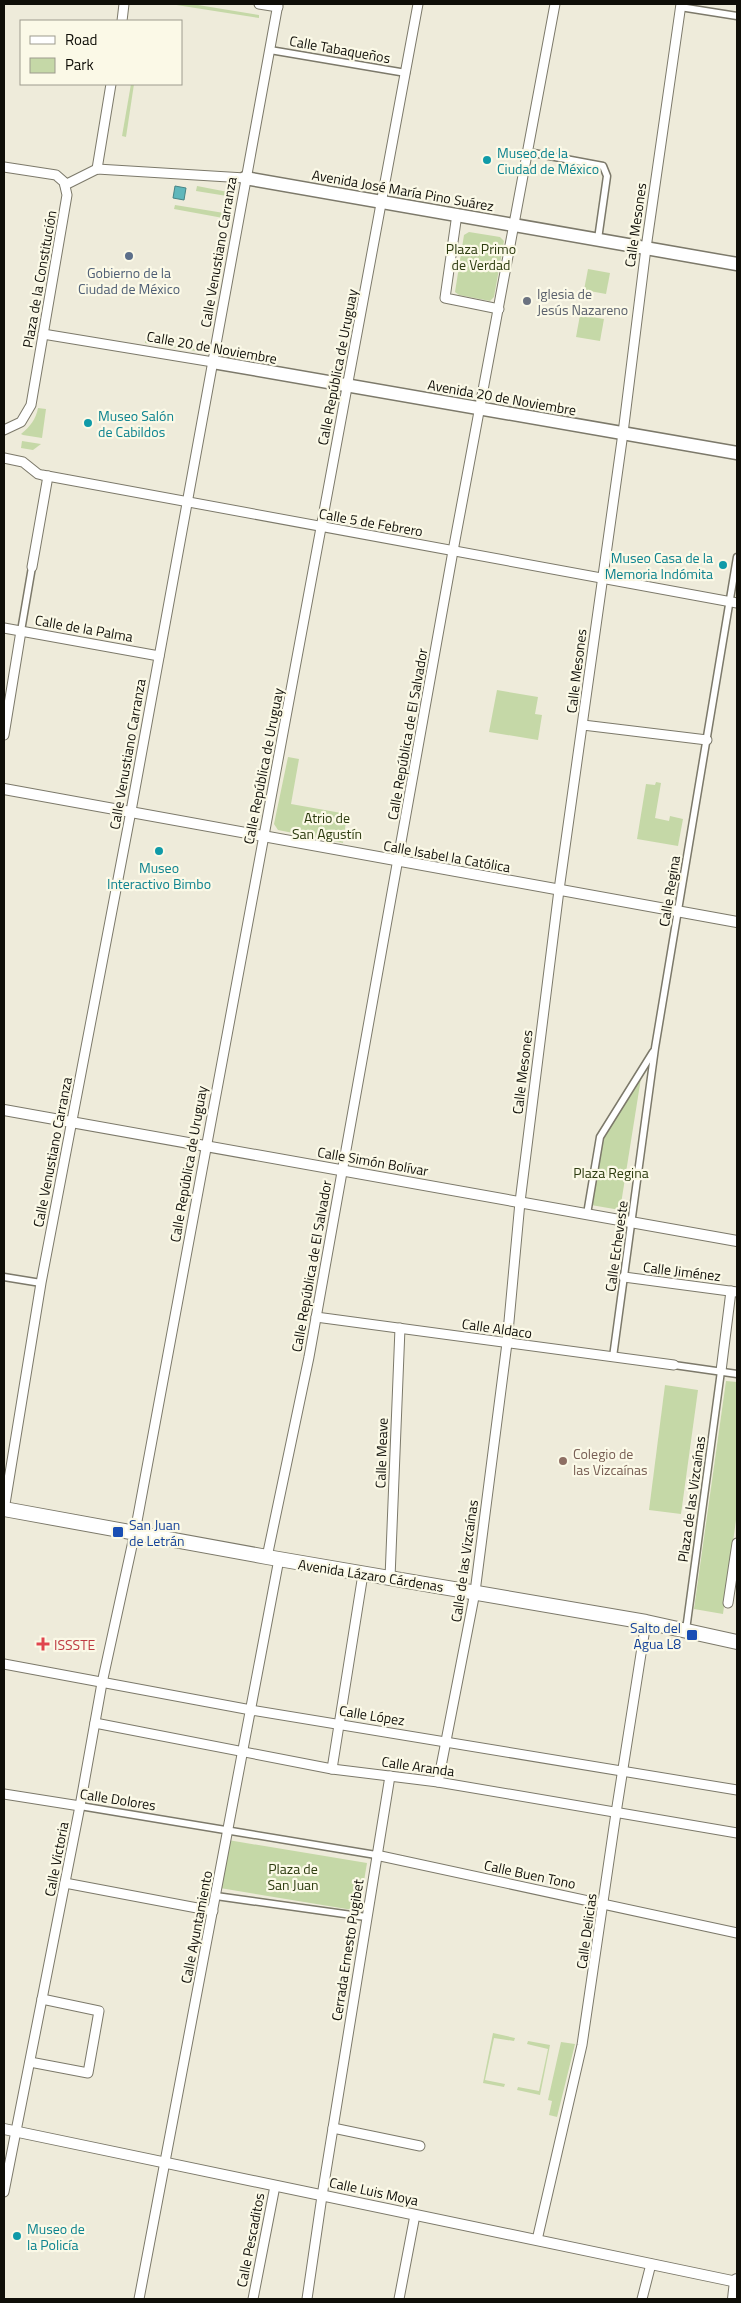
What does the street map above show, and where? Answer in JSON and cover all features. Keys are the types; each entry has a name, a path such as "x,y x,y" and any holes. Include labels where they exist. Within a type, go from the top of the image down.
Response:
{"main road":[{"name":"Avenida José María Pino Suárez","path":"245,178 382,200 737,264"},
{"name":"Calle 20 de Noviembre","path":"213,362 376,391"},
{"name":"Avenida 20 de Noviembre","path":"376,391 623,433"},
{"path":"623,433 737,453"},
{"name":"Avenida Lázaro Cárdenas","path":"4,1509 363,1574 646,1622 737,1642"},
{"path":"735,2299 737,2282"}],"street":[{"path":"122,20 124,4"},
{"path":"259,4 278,5"},
{"name":"Calle República de Uruguay","path":"135,1532 205,1145 418,4"},
{"name":"Calle República de El Salvador","path":"273,1558 453,551 555,4"},
{"name":"Calle Venustiano Carranza","path":"4,1509 41,1283 160,656 245,178 278,5"},
{"path":"681,6 737,16"},
{"name":"Calle Mesones","path":"506,1343 520,1202 559,890 623,433 646,248 681,6"},
{"name":"Calle Tabaqueños","path":"270,50 406,73"},
{"path":"98,169 111,85"},
{"path":"528,152 603,166 607,176 598,238"},
{"path":"4,167 56,175 65,185"},
{"name":"Avenida José María Pino Suárez","path":"65,185 98,169 245,178"},
{"name":"Plaza de la Constitución","path":"4,430 21,422 31,404 67,195 65,185"},
{"path":"457,214 445,298 499,309"},
{"name":"Calle 20 de Noviembre","path":"43,334 213,362"},
{"name":"Calle 5 de Febrero","path":"4,458 24,462 38,474 48,476 734,602"},
{"path":"4,735 48,476"},
{"name":"Calle Regina","path":"587,1214 600,1137 655,1048 707,740 734,602 737,557"},
{"name":"Calle de la Palma","path":"4,628 160,656"},
{"path":"583,725 707,740"},
{"name":"Calle Isabel la Católica","path":"4,788 737,922"},
{"name":"Calle Echeveste","path":"613,1357 655,1048"},
{"name":"Calle Simón Bolívar","path":"4,1110 737,1241"},
{"path":"4,1277 41,1283"},
{"name":"Calle Jiménez","path":"624,1277 734,1291"},
{"path":"721,1371 734,1291"},
{"name":"Calle Aldaco","path":"316,1317 674,1365"},
{"name":"Calle Meave","path":"390,1578 400,1328"},
{"name":"Calle de las Vizcaínas","path":"438,1782 476,1592 506,1343"},
{"path":"674,1365 737,1374"},
{"name":"Plaza de las Vizcaínas","path":"686,1631 721,1371"},
{"name":"Calle Victoria","path":"4,2192 80,1806 102,1683 135,1532"},
{"path":"728,1603 737,1543"},
{"name":"Calle Ayuntamiento","path":"139,2299 251,1710 273,1558"},
{"path":"332,1769 363,1574"},
{"name":"Calle Delicias","path":"537,2240 582,2045 646,1622"},
{"name":"Calle López","path":"4,1664 251,1710 737,1790"},
{"name":"Calle Aranda","path":"95,1723 332,1769 438,1782 737,1833"},
{"name":"Cerrada Ernesto Pugibet","path":"307,2299 366,1917 390,1776"},
{"name":"Calle Dolores","path":"4,1794 376,1855"},
{"name":"Calle Buen Tono","path":"376,1855 737,1933"},
{"path":"65,1883 213,1911"},
{"path":"216,1896 366,1917"},
{"path":"30,2062 88,2073 99,2011 42,1999"},
{"path":"333,2128 420,2146"},
{"name":"Calle Luis Moya","path":"4,2129 737,2282"},
{"name":"Calle Pescaditos","path":"253,2299 275,2186"},
{"path":"398,2299 415,2215"},
{"path":"642,2299 651,2264"}],"green space":[{"path":"170,4 192,4 259,15 259,18"},
{"path":"131,85 134,85 126,137 122,136"},
{"path":"197,186 228,192 227,196 196,191"},
{"path":"175,205 224,213 223,218 174,209"},
{"name":"Plaza Primo de Verdad","path":"469,232 500,237 504,241 494,297 490,301 459,295 455,292 464,235"},
{"path":"588,269 610,273 606,294 584,290"},
{"path":"580,315 604,319 600,341 576,337"},
{"path":"145,341 196,349 196,351 145,343"},
{"path":"38,408 46,409 42,438 21,434 32,423"},
{"path":"22,441 41,444 33,450 21,448"},
{"path":"497,690 538,697 535,714 542,715 538,740 489,732"},
{"name":"Atrio de San Agustín","path":"288,757 299,759 291,804 347,814 343,843 278,830 274,824"},
{"path":"656,782 661,783 655,818 669,821 670,816 683,819 678,846 637,839 646,784 655,785"},
{"name":"Plaza Regina","path":"641,1078 620,1210 591,1205 603,1138"},
{"path":"726,1381 737,1382 737,1513 723,1614 694,1609"},
{"path":"665,1385 698,1390 681,1514 649,1510"},
{"name":"Plaza de San Juan","path":"228,1840 367,1863 359,1911 220,1888"},
{"path":"493,2033 515,2038 514,2041 494,2038 485,2080 505,2084 504,2087 483,2083"},
{"path":"528,2041 550,2045 540,2095 517,2090 518,2087 539,2091 548,2049 527,2044"},
{"path":"561,2042 575,2044 557,2117 549,2115 552,2101 548,2100"}],"water":[{"path":"175,186 186,188 184,200 173,198"}],"place":[{"name":"Museo de la Ciudad de México","path":"487,160"},
{"name":"Gobierno de la Ciudad de México","path":"129,256"},
{"name":"Iglesia de Jesús Nazareno","path":"527,301"},
{"name":"Museo Salón de Cabildos","path":"88,423"},
{"name":"Museo Casa de la Memoria Indómita","path":"723,565"},
{"name":"Museo Interactivo Bimbo","path":"159,851"},
{"name":"Colegio de las Vizcaínas","path":"563,1461"},
{"name":"San Juan de Letrán","path":"118,1532"},
{"name":"Salto del Agua L8","path":"692,1635"},
{"name":"ISSSTE","path":"43,1644"},
{"name":"Museo de la Policía","path":"17,2236"}]}
